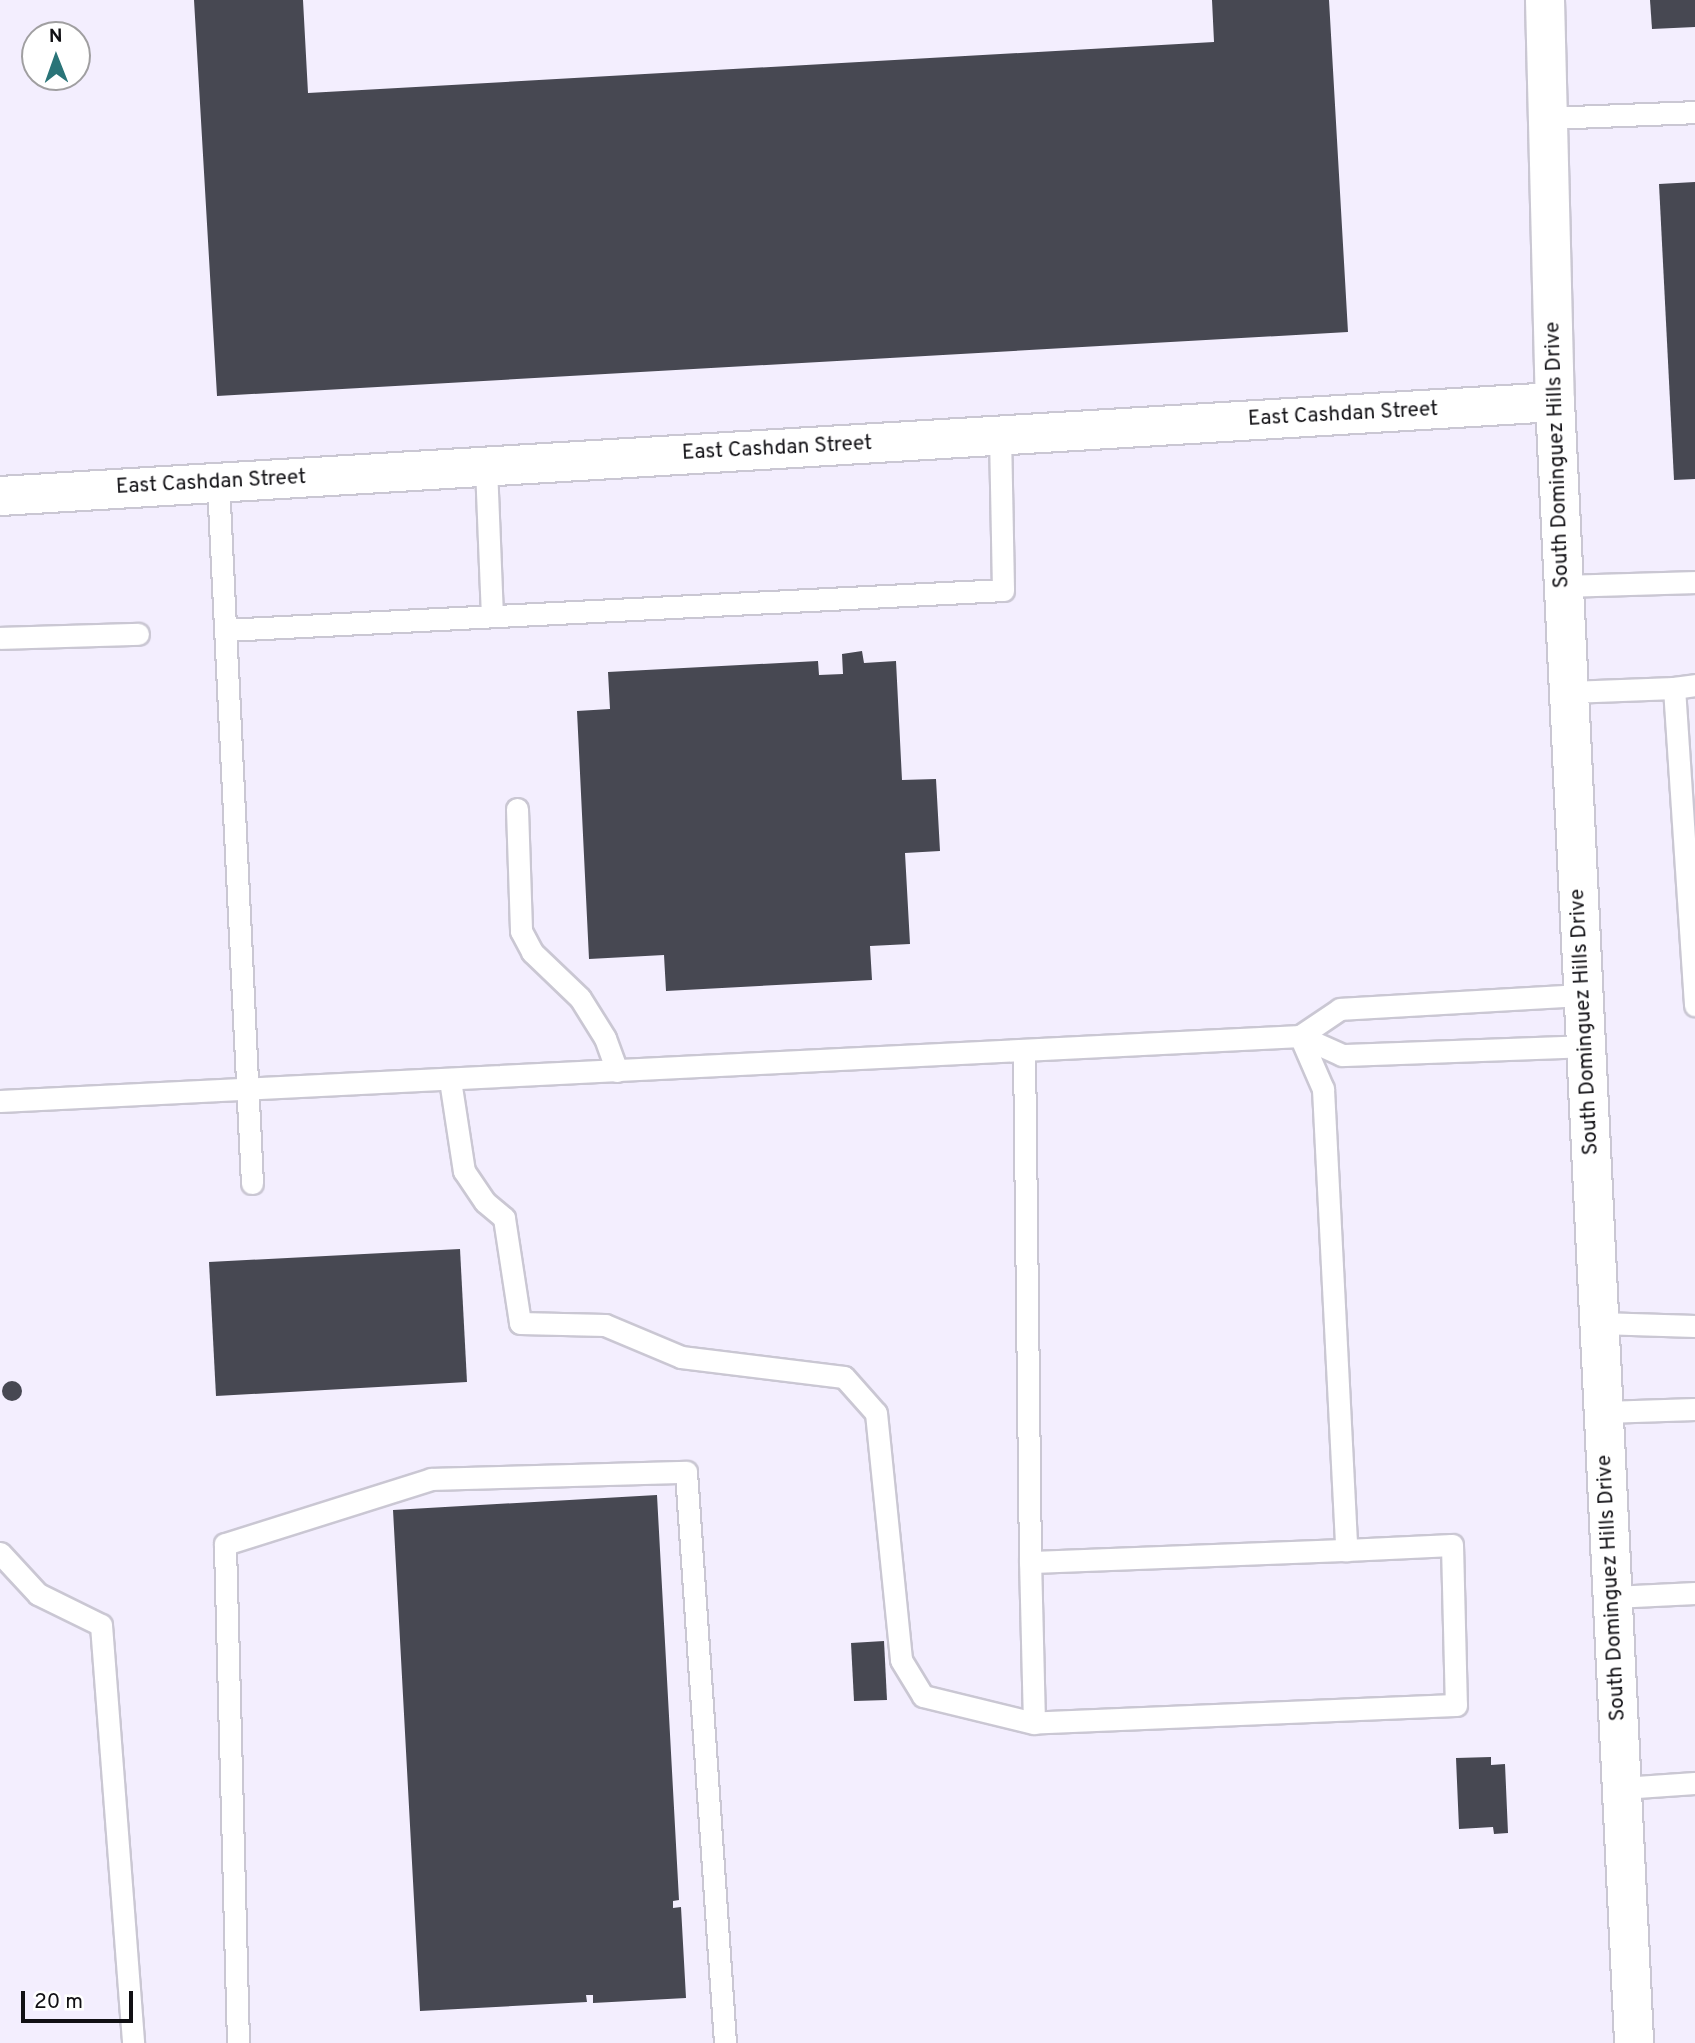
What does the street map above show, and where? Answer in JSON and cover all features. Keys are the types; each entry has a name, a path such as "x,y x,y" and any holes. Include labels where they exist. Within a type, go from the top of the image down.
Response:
{"street":[{"name":"South Dominguez Hills Drive","path":"1545,0 1555,402 1634,2043"},
{"name":"East Cashdan Street","path":"0,496 1555,402"}],"lane":[{"path":"1548,118 1695,112"},
{"path":"225,630 1003,590 1000,436"},
{"path":"486,467 492,616"},
{"path":"218,483 252,1183"},
{"path":"1564,586 1695,582"},
{"path":"0,638 138,634"},
{"path":"1569,692 1695,685"},
{"path":"1674,688 1695,1005"},
{"path":"517,809 521,931 532,952 580,998 605,1038 617,1071"},
{"path":"1300,1036 1340,1009 1584,995"},
{"path":"0,1101 1300,1036 1342,1055 1586,1046"},
{"path":"1300,1036 1323,1089 1346,1550"},
{"path":"1024,1050 1034,1723"},
{"path":"450,1080 464,1171 485,1202 505,1218 520,1323 604,1325 681,1357 844,1377 876,1413 901,1660 923,1696 1034,1723 1457,1705 1452,1545 1030,1562"},
{"path":"1600,1323 1695,1326"},
{"path":"1604,1412 1695,1409"},
{"path":"238,2043 225,1544 431,1479 686,1472 726,2043"},
{"path":"0,1553 38,1594 101,1625 133,2043"},
{"path":"1613,1597 1695,1594"},
{"path":"1622,1788 1695,1783"}],"shaded area":[{"path":"0,0 1695,0 1695,2043 0,2043"}],"building":[{"path":"194,0 303,0 308,93 1214,42 1212,0 1329,0 1348,332 217,396"},
{"path":"1650,0 1695,0 1695,27 1652,29"},
{"path":"1695,182 1695,479 1674,480 1659,184"},
{"path":"862,651 864,663 896,661 902,780 936,779 940,851 905,853 910,944 870,946 872,980 666,991 664,955 589,959 577,711 610,709 608,672 818,661 819,675 843,674 842,654"},
{"path":"460,1249 467,1382 216,1396 209,1262"},
{"path":"12,1381 19,1384 22,1391 19,1398 12,1401 5,1398 2,1391 5,1384"},
{"path":"657,1495 679,1900 673,1901 673,1908 681,1907 686,1998 593,2003 593,1995 586,1995 587,2002 420,2011 393,1510"},
{"path":"884,1641 887,1700 854,1701 851,1643"},
{"path":"1491,1757 1491,1765 1505,1764 1508,1833 1494,1834 1493,1827 1459,1829 1456,1758"}]}
